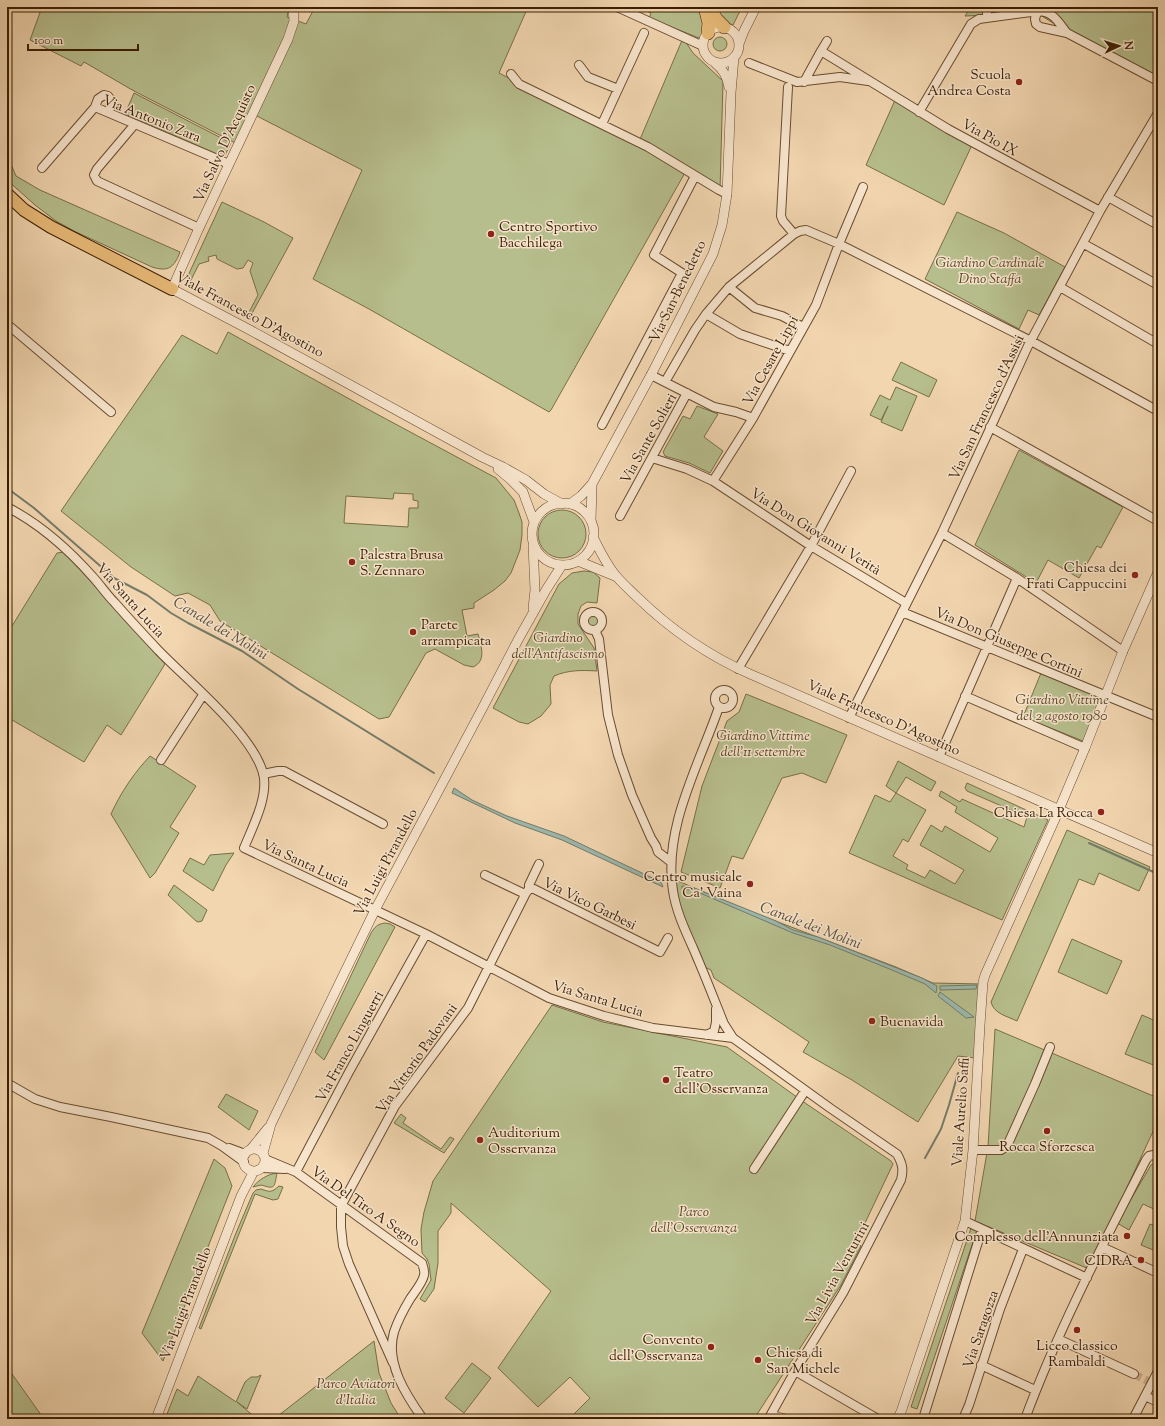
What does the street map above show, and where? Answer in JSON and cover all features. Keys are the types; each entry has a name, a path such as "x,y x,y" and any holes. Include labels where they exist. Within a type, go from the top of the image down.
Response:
{"highway":[{"path":"705,7 709,22 708,33"},
{"path":"709,7 716,19 728,29"}],"main road":[{"name":"Viale Francesco D'Agostino","path":"7,194 24,210 51,227 172,289"}],"street":[{"name":"Via Salvo D'Acquisto","path":"172,289 288,39 294,21 293,7"},
{"path":"617,7 703,46 705,36 715,28 737,29 741,25 750,7"},
{"name":"Via San Benedetto","path":"566,504 581,496 592,484 652,375 713,254 722,225 727,194 734,57 744,31 756,7"},
{"path":"987,7 987,18"},
{"path":"919,112 971,24 979,19 1040,11 1052,14 1067,33"},
{"path":"1036,24 1036,15 1040,11"},
{"path":"1021,14 1040,27 1067,33 1158,81"},
{"path":"728,29 738,39 739,44"},
{"path":"602,124 644,33"},
{"path":"804,82 827,40"},
{"name":"Via San Benedetto","path":"703,46 706,56 723,69 727,77 731,93"},
{"name":"Via Pio IX","path":"821,51 919,112 1100,211"},
{"path":"715,62 726,63 734,57"},
{"name":"Via Pio IX","path":"749,63 796,82 840,77 870,81"},
{"path":"579,65 588,77 618,89"},
{"path":"511,74 519,84 648,147 727,194"},
{"path":"788,87 781,216 783,221 794,234 806,230 838,244 1031,341 1158,411"},
{"path":"95,106 101,96 108,96 112,101 109,112"},
{"name":"Via Antonio Zara","path":"42,168 95,106 229,164"},
{"name":"Via San Francesco d'Assisi","path":"849,718 942,533 1031,341 1084,244 1100,211 1158,113"},
{"path":"135,124 97,168 94,175 97,181 199,228"},
{"path":"602,425 682,273 654,255 695,176"},
{"name":"Via Cesare Lippi","path":"713,481 753,418 816,305 838,244 863,186"},
{"path":"1108,197 1158,225"},
{"name":"Via Sante Solieri","path":"665,382 695,330 706,314 729,287 772,250 794,234"},
{"path":"1084,244 1158,285"},
{"path":"729,287 756,308 782,316 803,327"},
{"path":"1060,287 1158,344"},
{"name":"Viale Francesco D'Agostino","path":"172,289 503,467 526,480 544,494 582,511 591,523 593,537 617,577 652,612 692,643 738,669 1158,853"},
{"path":"706,314 740,334 790,351"},
{"path":"7,324 111,412"},
{"name":"Via Sante Solieri","path":"620,516 687,393 652,375"},
{"path":"687,393 714,407 753,418"},
{"path":"990,427 1158,521"},
{"name":"Viale Francesco D'Agostino","path":"482,457 510,479 523,492 534,522 532,532 533,541"},
{"path":"652,458 687,469 713,481"},
{"path":"738,669 811,546 851,470"},
{"path":"523,492 526,480"},
{"name":"Via Don Giovanni Verità","path":"713,481 811,546 906,603"},
{"name":"Via San Benedetto","path":"591,523 592,484"},
{"path":"534,522 543,511 555,505 566,504"},
{"name":"Via Santa Lucia","path":"7,507 45,531 70,554 94,578 157,649 245,739 257,759 263,774 263,796 244,848 426,934 549,998 604,1016 653,1028 733,1038"},
{"path":"942,533 1017,578 1123,651"},
{"path":"533,541 543,558 562,565 578,561 588,551 593,537"},
{"name":"Via Luigi Pirandello","path":"530,617 534,603 535,590 533,541"},
{"name":"Viale Francesco D'Agostino","path":"578,561 617,577"},
{"name":"Via Luigi Pirandello","path":"156,1419 241,1196 250,1162 271,1124 375,910 530,617 562,565"},
{"name":"Viale Aurelio Saffi","path":"897,1419 901,1412 965,1220 973,1150 983,982 1059,810 1123,651 1158,572"},
{"path":"939,757 1017,578"},
{"name":"Via Don Giuseppe Cortini","path":"902,612 1158,717"},
{"path":"596,630 599,639 608,715 618,755 632,795 650,838 656,846 658,852 671,862"},
{"path":"161,760 203,695"},
{"path":"965,696 1085,748"},
{"name":"Via Livia Venturini","path":"719,707 692,775 679,818 672,852 671,862 673,892 679,914 724,1024 733,1038 805,1091 897,1154 903,1169 901,1181 843,1293 768,1418"},
{"path":"263,774 284,771 383,824"},
{"path":"656,846 672,852"},
{"path":"484,875 527,892 539,864"},
{"name":"Via Vico Garbesi","path":"488,966 527,892 534,889 660,952 668,938"},
{"name":"Via Franco Linguerri","path":"293,1171 426,934"},
{"name":"Via Vittorio Padovani","path":"341,1206 395,1106 468,1008 488,966"},
{"name":"Via Livia Venturini","path":"707,1035 714,1031 716,1022 716,1005"},
{"path":"973,1150 1001,1150 1007,1146 1050,1047"},
{"name":"Via Del Tiro A Segno","path":"7,1083 35,1098 60,1107 208,1138 250,1162 293,1171"},
{"path":"754,1169 805,1091"},
{"name":"Via Luigi Pirandello","path":"250,1162 265,1162 264,1156 271,1124"},
{"path":"250,1162 257,1150 264,1156"},
{"path":"1025,1419 1035,1390 1058,1338 1102,1247 1146,1160 1149,1156 1158,1154"},
{"name":"Via Del Tiro A Segno","path":"264,1156 293,1171 422,1263 424,1275 402,1313 394,1333 392,1348 393,1363 410,1401 423,1419"},
{"path":"341,1206 343,1246 349,1264 393,1363"},
{"path":"965,1220 1023,1249 1087,1278"},
{"path":"923,1419 982,1229"},
{"path":"1102,1247 1158,1273"},
{"name":"Via Saragozza","path":"964,1419 1000,1309 1023,1249"},
{"path":"1058,1338 1134,1374"},
{"path":"981,1365 1035,1390"},
{"path":"1132,1419 1158,1370"},
{"path":"795,1371 878,1419"},
{"path":"1145,1396 1158,1402"},
{"path":"768,1418 778,1417 786,1419"}],"green space":[{"name":"Centro Sportivo Bacchilega","path":"42,7 285,7 288,12 287,17 306,24 315,7 528,7 499,73 638,144 683,38 693,53 723,81 720,190 686,171 549,412 369,309 313,279 362,170 253,114 239,145 134,91 84,62 81,66 30,40"},
{"path":"637,7 702,7 703,35 699,38 649,18 651,13"},
{"path":"716,7 742,7 733,25 725,20"},
{"path":"971,7 1158,7 1158,80 1098,51 1037,13 965,16"},
{"path":"717,37 723,37 727,41 727,47 723,51 717,51 713,47 713,41"},
{"path":"134,93 231,143 224,157 125,114"},
{"path":"896,98 972,145 944,205 866,165"},
{"path":"7,155 16,176 40,190 180,252 175,262 166,269 152,267 74,231 56,221 35,205 7,180"},
{"path":"222,202 293,238 250,317 247,316 258,295 250,271 253,263 248,260 243,268 237,269 217,259 216,255 208,257 209,261 199,264 188,286 186,280"},
{"name":"Giardino Cardinale Dino Staffa","path":"957,212 1004,233 1065,267 1039,315 1028,310 1019,329 925,279"},
{"path":"228,332 496,478 514,500 522,522 522,535 520,550 511,573 505,581 474,603 474,608 462,610 467,636 478,634 482,657 477,664 473,667 464,665 435,649 426,653 389,717 379,719 220,621 210,605 188,593 175,596 131,567 61,511 182,335 217,354","holes":["394,493 413,494 413,500 418,501 418,508 409,508 408,527 344,523 346,496 393,499"]},
{"path":"901,362 937,380 929,397 892,380"},
{"path":"896,387 917,396 902,431 881,422 888,406 881,420 870,415 880,395 890,400"},
{"path":"697,406 718,414 704,437 723,451 710,473 689,463 665,456 663,452 683,416 690,419"},
{"path":"1019,450 1123,507 1101,548 1097,546 1079,578 1048,560 1036,583 975,545"},
{"path":"557,510 567,510 579,517 586,529 586,539 579,551 567,558 557,558 549,554 542,547 538,539 538,529 542,521 549,514"},
{"path":"64,552 165,664 121,735 107,725 84,762 7,717 7,623 12,626 57,553"},
{"name":"Giardino dell'Antifascismo","path":"584,571 593,572 600,578 597,603 587,602 581,606 578,614 578,624 594,648 597,671 575,671 554,676 550,685 551,704 541,716 528,724 519,722 493,708 559,584 572,573"},
{"path":"590,613 596,613 600,617 600,623 596,627 590,627 586,623 586,617"},
{"name":"Giardino Vittime del 2 agosto 1980","path":"1041,673 1101,698 1083,741 1023,717"},
{"name":"Giardino Vittime dell'11 settembre","path":"746,694 847,735 826,783 802,773 782,778 743,859 732,856 720,888 681,872 702,786 727,721 739,712"},
{"path":"150,756 196,786 170,827 179,833 155,873 150,878 111,814 128,783"},
{"path":"898,761 936,782 931,791 906,777 896,793 886,786"},
{"path":"967,783 1048,820 1002,920 849,853 875,795 890,802 896,793 926,810 908,842 903,839 893,856 908,865 906,869 925,878 930,870 955,884 964,870 920,845 931,825 942,832 945,826 990,852 998,838 955,812 957,807 939,796 941,791 960,802 962,799 1024,827 1027,817 967,791 965,788"},
{"path":"1067,830 1150,867 1139,891 1099,873 1094,885 1079,879 1017,1021 998,1012 991,1002"},
{"path":"234,853 213,891 183,871 190,858 204,865 210,855"},
{"path":"671,878 744,909 896,967 933,983 982,984 975,1058 958,1056 918,1122 852,1080 803,1052 809,1042 714,978 711,970 694,962 671,893"},
{"path":"174,885 207,910 202,921 196,921 168,895"},
{"path":"385,923 395,927 324,1060 315,1052 371,933 376,926"},
{"path":"1072,939 1122,961 1107,994 1058,972"},
{"name":"Parco dell'Osservanza","path":"552,1005 603,1022 727,1047 808,1105 891,1161 893,1164 856,1242 861,1246 841,1285 754,1419 564,1419 571,1417 590,1398 570,1377 538,1407 498,1368 551,1291 451,1203 451,1213 438,1231 438,1263 434,1289 425,1302 420,1299 431,1280 429,1264 422,1253 421,1229 424,1212 433,1181"},
{"path":"1142,1015 1158,1022 1158,1062 1156,1066 1125,1054"},
{"path":"995,1029 1158,1098 1158,1125 1156,1125 1089,1269 975,1221 988,1147"},
{"path":"226,1094 258,1111 249,1130 218,1107"},
{"path":"401,1114 406,1118 403,1123 441,1149 450,1137 454,1139 444,1153 394,1123"},
{"path":"214,1159 225,1168 232,1186 163,1361 142,1333"},
{"path":"1156,1162 1158,1163 1158,1211 1143,1204 1129,1230 1117,1223 1151,1165"},
{"path":"277,1173 273,1186 269,1187 261,1185 253,1187 264,1178"},
{"path":"279,1186 283,1187 278,1199 273,1200 255,1194 201,1329 199,1328 253,1193 256,1190 261,1189 272,1191"},
{"path":"1150,1224 1158,1227 1158,1252 1141,1245"},
{"path":"971,1228 977,1230 917,1409 911,1407"},
{"name":"Parco Aviatori d'Italia","path":"374,1341 379,1373 391,1403 401,1419 274,1419"},
{"path":"472,1363 491,1378 464,1413 445,1398"},
{"path":"7,1367 44,1419 14,1419 7,1406"},
{"path":"261,1375 247,1409 237,1402 257,1419 165,1419 177,1389 188,1396 198,1376 236,1402 245,1382 251,1377"}],"water":[{"path":"454,788 472,800 507,816 564,836 661,882 663,887 562,840 515,823 452,793"},
{"path":"682,886 694,888 776,921 793,930 818,937 922,978 937,986 936,993 925,984 892,970 830,945 793,933 693,890 682,889"},
{"path":"977,985 976,989 940,990 940,986"},
{"path":"940,992 974,1017 966,1018 938,996"}],"waterway":[{"name":"Canale dei Molini","path":"7,488 34,508 114,578 147,595 171,613 188,623 242,651 298,689 434,773"},
{"path":"1089,843 1158,874"},
{"name":"Canale dei Molini","path":"925,1158 941,1129 958,1073"}],"tunnel":[{"path":"1134,1374 1150,1382"}],"place":[{"name":"Scuola Andrea Costa","path":"1019,82"},
{"name":"Centro Sportivo Bacchilega","path":"491,234"},
{"name":"Palestra Brusa S. Zennaro","path":"352,562"},
{"name":"Chiesa dei Frati Cappuccini","path":"1135,575"},
{"name":"Parete arrampicata","path":"413,632"},
{"name":"Chiesa La Rocca","path":"1101,812"},
{"name":"Centro musicale Ca' Vaina","path":"750,884"},
{"name":"Buenavida","path":"872,1021"},
{"name":"Teatro dell'Osservanza","path":"666,1080"},
{"name":"Rocca Sforzesca","path":"1047,1131"},
{"name":"Auditorium Osservanza","path":"480,1140"},
{"name":"Complesso dell'Annunziata","path":"1127,1236"},
{"name":"CIDRA","path":"1141,1260"},
{"name":"Liceo classico Rambaldi","path":"1077,1330"},
{"name":"Convento dell'Osservanza","path":"711,1347"},
{"name":"Chiesa di San Michele","path":"758,1360"}]}
